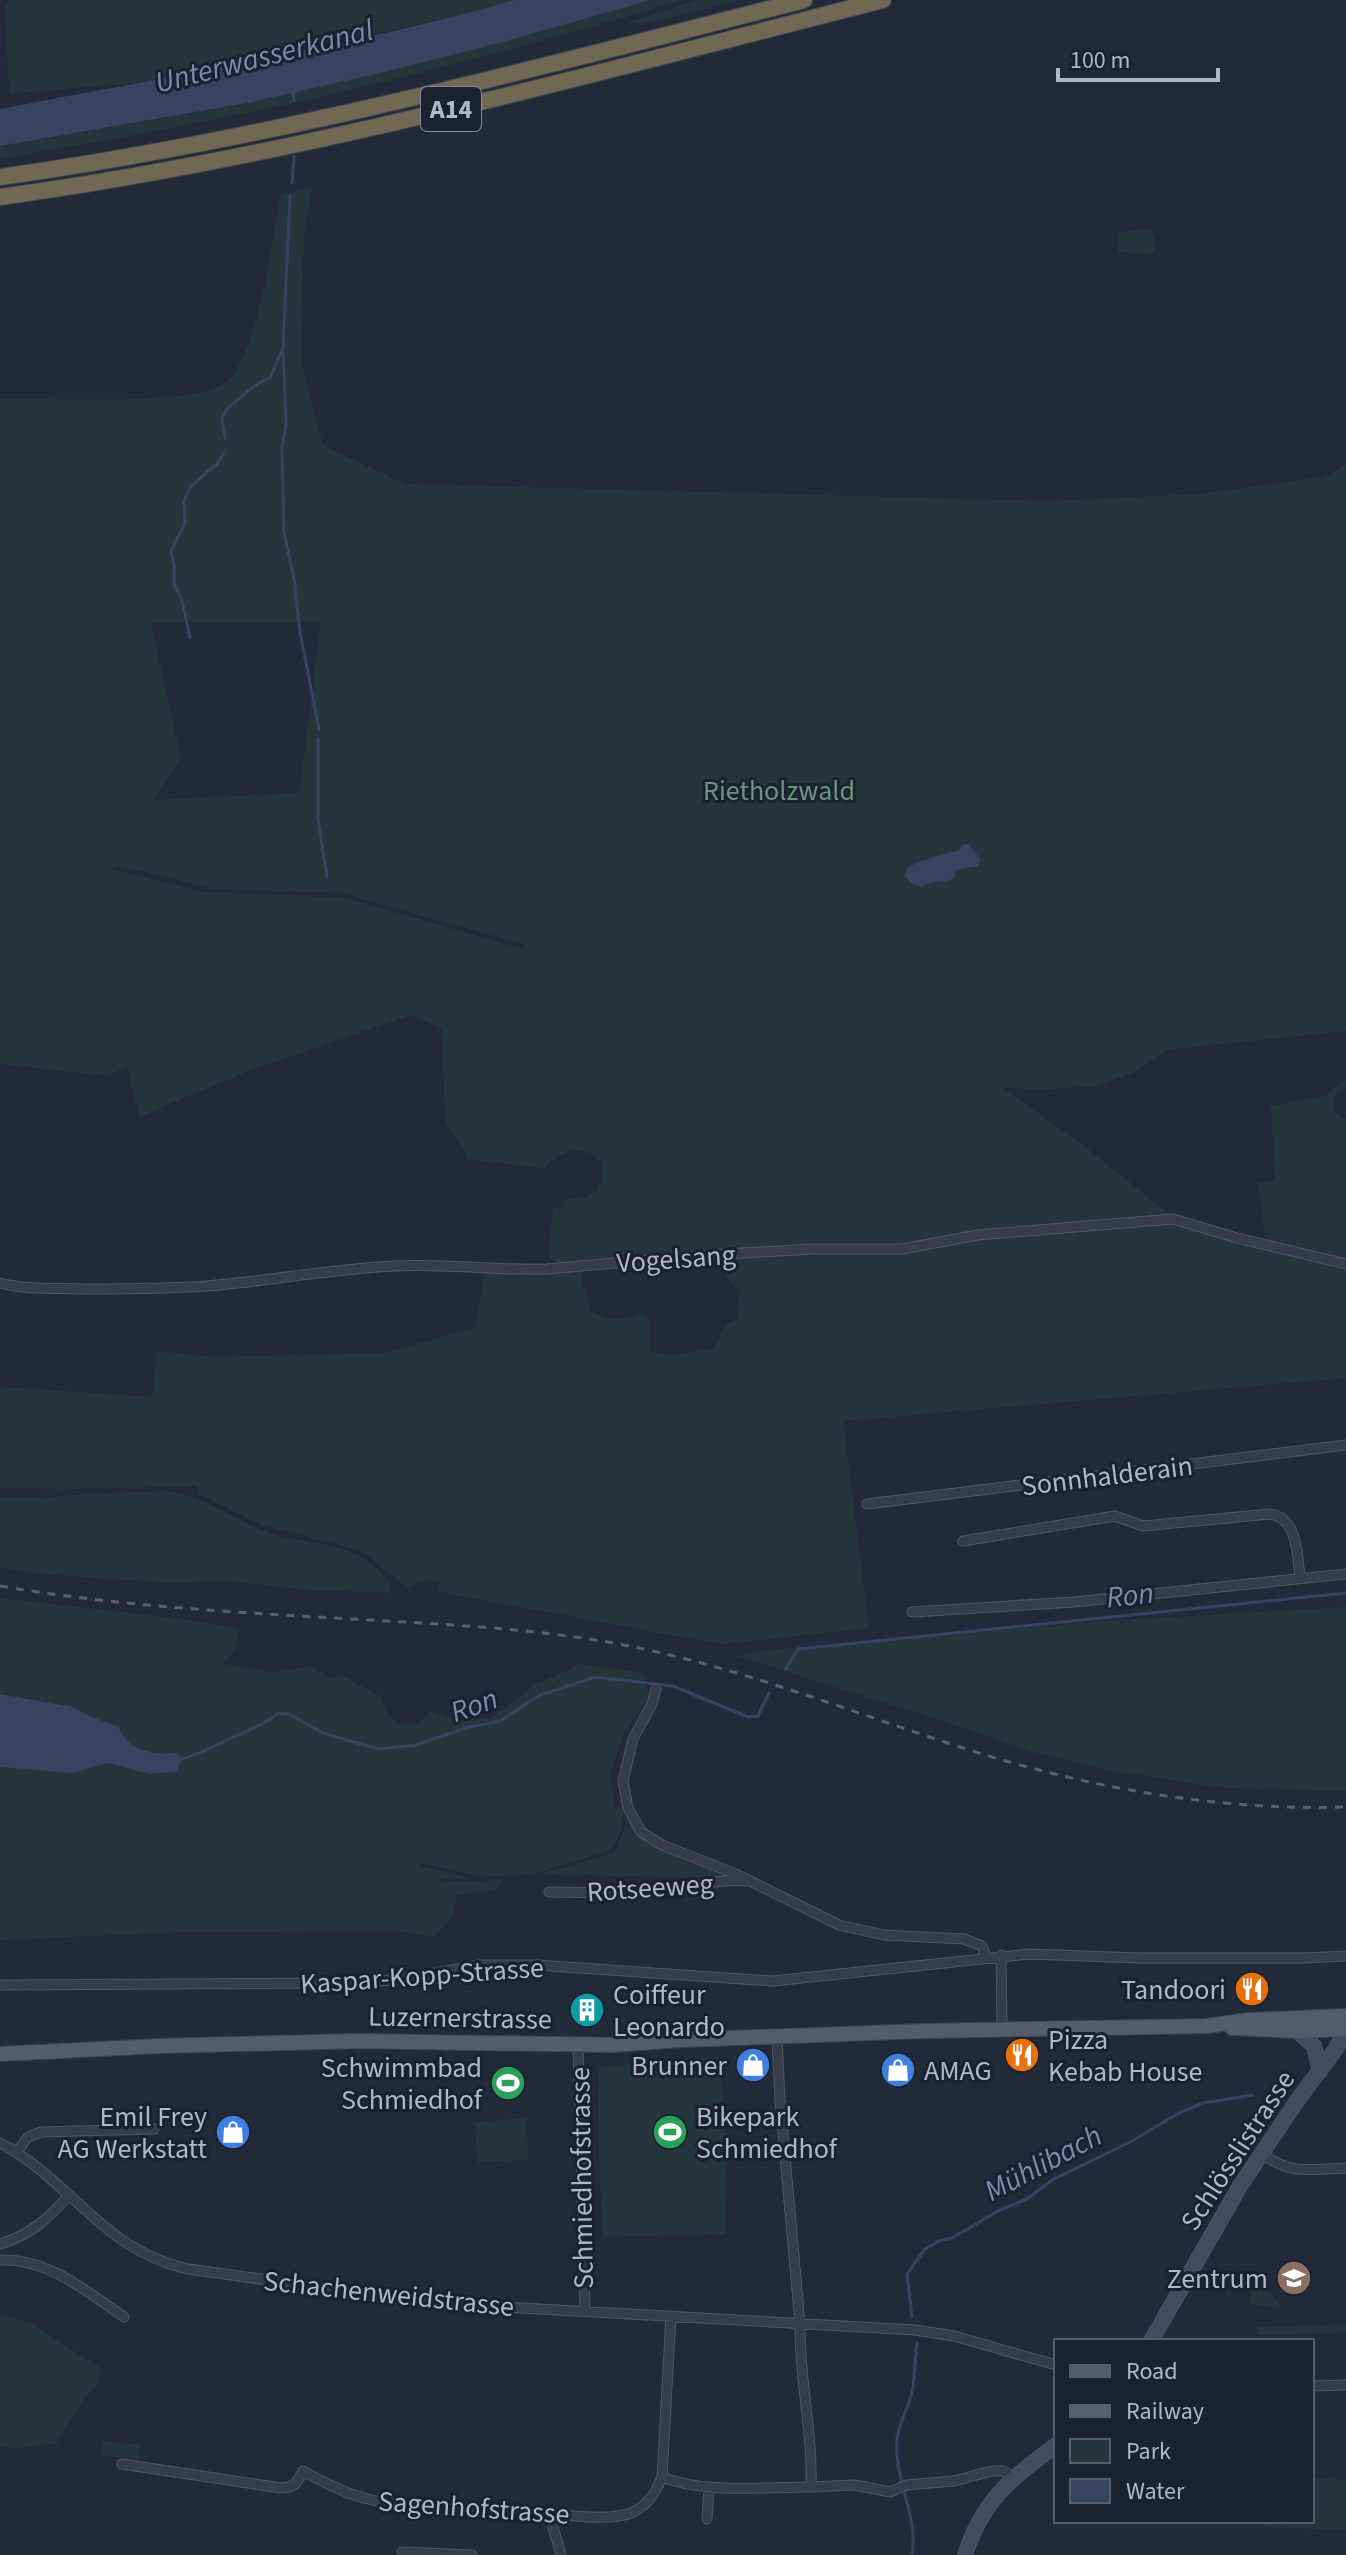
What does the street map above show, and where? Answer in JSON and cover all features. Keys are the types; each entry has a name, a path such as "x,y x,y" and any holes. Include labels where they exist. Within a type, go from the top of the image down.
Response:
{"highway":[{"name":"A14","path":"0,177 158,151 346,114 804,0"},
{"name":"A14","path":"0,197 171,169 340,134 883,0"}],"main road":[{"path":"1207,2026 1249,2020 1346,2023"},
{"path":"1207,2026 1297,2031 1346,2023"},
{"name":"Schlösslistrasse","path":"1152,2339 1261,2153 1320,2071 1346,2023"},
{"name":"Luzernerstrasse","path":"0,2054 359,2041 578,2045 1207,2026"},
{"name":"Schlösslistrasse","path":"1297,2031 1314,2046 1320,2071"},
{"path":"965,2555 983,2513 997,2493 1054,2447"}],"street":[{"name":"Vogelsang","path":"0,1283 53,1288 156,1289 393,1266 449,1264 546,1269 813,1249 902,1249 978,1235 1173,1219 1346,1264"},
{"name":"Sonnhalderain","path":"867,1504 1346,1445"},
{"path":"963,1541 1115,1516 1143,1526 1270,1514 1285,1519 1293,1529 1300,1578"},
{"path":"912,1612 1074,1602 1346,1574"},
{"name":"Rotseeweg","path":"656,1689 624,1767 624,1796 641,1832 662,1845 751,1882 839,1925 883,1935 964,1939 982,1946 986,1957"},
{"name":"Rotseeweg","path":"549,1892 615,1894 676,1889 704,1882 751,1882"},
{"path":"1001,1955 1002,2030"},
{"name":"Kaspar-Kopp-Strasse","path":"0,1985 360,1983 479,1965 536,1965 773,1981 1001,1955 1139,1958 1346,1956"},
{"path":"777,2038 800,2352 812,2465 811,2487"},
{"name":"Schmiedhofstrasse","path":"578,2045 585,2310"},
{"path":"17,2152 28,2137 41,2132 154,2129"},
{"name":"Schachenweidstrasse","path":"0,2143 17,2152 121,2241 163,2263 179,2267 434,2303 903,2329 954,2336 1054,2364"},
{"path":"1261,2153 1275,2164 1295,2170 1346,2168"},
{"path":"0,2244 31,2232 68,2196"},
{"path":"0,2260 25,2261 53,2271 124,2317"},
{"path":"671,2316 662,2477 709,2487 854,2485 890,2492 906,2485 954,2481 992,2471 1003,2471 1014,2477"},
{"path":"1314,2386 1346,2385"},
{"name":"Sagenhofstrasse","path":"122,2464 281,2488 291,2488 303,2471 342,2491 397,2505 611,2516 632,2512 643,2506 662,2477"},
{"path":"707,2519 709,2487"},
{"path":"553,2514 560,2555"},
{"path":"402,2552 472,2555"}],"green space":[{"path":"11,0 515,0 232,66 142,82 9,94 5,5"},
{"path":"651,0 684,0 516,48 346,91 203,122 0,159 0,146 247,103 372,75"},
{"path":"697,0 737,0 645,24 628,22"},
{"name":"Rietholzwald","path":"312,187 304,232 301,362 323,445 405,484 1047,501 1199,494 1324,477 1346,464 1346,1031 1167,1050 1135,1072 1096,1086 1036,1090 1002,1087 1088,1149 1169,1214 910,1247 772,1249 560,1264 550,1258 553,1208 563,1209 564,1199 594,1193 602,1174 601,1164 588,1152 577,1151 555,1158 545,1168 469,1160 445,1120 442,1029 411,1015 251,1070 139,1117 127,1066 108,1076 0,1064 0,399 155,398 187,395 212,389 228,381 239,366 256,320 281,194","holes":["321,622 299,793 154,800 181,758 151,623","113,867 147,872 211,889 341,893 526,945 523,949 345,898 203,892 114,870"]},
{"path":"1150,229 1156,245 1152,254 1118,252 1118,232"},
{"path":"1346,1081 1346,1087 1333,1099 1337,1115 1346,1119 1346,1261 1266,1242 1258,1183 1275,1180 1271,1106 1325,1096 1340,1082"},
{"path":"1172,1221 1346,1266 1346,1378 843,1421 869,1628 723,1644 691,1639 445,1593 437,1590 441,1582 429,1580 407,1587 362,1551 263,1525 198,1494 197,1486 0,1488 0,1387 152,1397 157,1351 212,1357 383,1353 475,1328 485,1270 584,1267 582,1289 587,1289 589,1310 606,1318 628,1319 641,1312 650,1320 649,1350 672,1355 713,1348 727,1324 737,1319 740,1292 727,1278 724,1256 784,1252 916,1251 975,1238"},
{"path":"167,1491 195,1498 276,1535 355,1554 371,1564 393,1586 390,1592 397,1593 310,1590 225,1581 167,1583 42,1574 0,1567 0,1497 47,1498"},
{"path":"0,1598 190,1620 239,1629 235,1649 224,1664 272,1672 311,1666 329,1678 343,1676 380,1696 389,1717 404,1725 418,1722 431,1712 456,1720 492,1718 533,1686 580,1664 643,1673 649,1694 624,1735 610,1772 615,1807 622,1807 619,1836 610,1851 532,1874 483,1877 421,1863 469,1878 440,1879 443,1882 503,1880 496,1890 457,1895 452,1917 434,1937 394,1931 183,1932 0,1940 0,1767 72,1773 108,1763 149,1774 176,1772 177,1753 159,1753 135,1746 119,1727 73,1707 0,1694"},
{"path":"1346,1607 1346,1791 1225,1788 1112,1771 1033,1752 737,1656 770,1650 1106,1621"},
{"path":"627,1819 648,1841 674,1856 733,1875 728,1878 703,1878 539,1874 612,1854 618,1847"},
{"path":"719,2056 727,2135 725,2234 602,2237 599,2067"},
{"path":"527,2118 528,2160 477,2162 475,2122"},
{"path":"1261,2283 1281,2306 1278,2311 1248,2303 1252,2290"},
{"path":"0,2315 30,2323 101,2368 98,2383 56,2444 14,2448 0,2446"},
{"path":"1346,2325 1346,2333 1257,2335 1257,2327"},
{"path":"103,2441 140,2445 138,2460 100,2455"},
{"path":"1314,2478 1346,2480 1346,2530 1265,2527 1265,2523 1314,2523"}],"water":[{"path":"515,0 651,0 372,75 247,103 0,146 0,109 323,46"},
{"path":"969,844 980,859 979,866 955,870 955,877 922,887 911,883 905,876 907,869 915,864 958,851 962,845"},
{"path":"0,1694 73,1707 119,1727 128,1741 142,1750 177,1753 182,1759 176,1772 149,1774 109,1763 72,1773 0,1767"}],"waterway":[{"path":"293,89 294,101"},
{"path":"292,183 294,156"},
{"path":"290,196 283,349 286,424 282,449 284,532 319,729"},
{"path":"225,438 222,418 228,408 257,384 270,378 281,352"},
{"path":"190,638 182,600 174,584 171,550 185,523 184,500 191,486 217,464 224,453"},
{"path":"318,739 318,818 327,877"},
{"name":"Ron","path":"786,1669 798,1649 1346,1593"},
{"name":"Ron","path":"182,1759 255,1728 279,1713 289,1714 323,1733 378,1749 416,1745 465,1728 500,1721 540,1695 595,1677 673,1686 748,1717 758,1716 769,1693"},
{"name":"Mühlibach","path":"912,2317 907,2274 925,2249 1027,2199 1052,2180 1132,2141 1179,2113 1203,2103 1252,2095"},
{"name":"Mühlibach","path":"912,2555 912,2526 899,2468 897,2439 912,2392 917,2343"}],"railway":[{"path":"0,1586 138,1604 231,1612 529,1631 624,1645 709,1665 1007,1761 1102,1785 1150,1794 1248,1805 1346,1807"}],"place":[{"name":"Tandoori","path":"1252,1989"},
{"name":"Coiffeur Leonardo","path":"587,2010"},
{"name":"Pizza Kebab House","path":"1022,2055"},
{"name":"Brunner","path":"753,2065"},
{"name":"AMAG","path":"898,2070"},
{"name":"Schwimmbad Schmiedhof","path":"508,2083"},
{"name":"Emil Frey AG Werkstatt","path":"233,2132"},
{"name":"Bikepark Schmiedhof","path":"670,2132"},
{"name":"Zentrum","path":"1294,2278"}],"water label":[{"name":"Unterwasserkanal","path":"264,56"}]}
